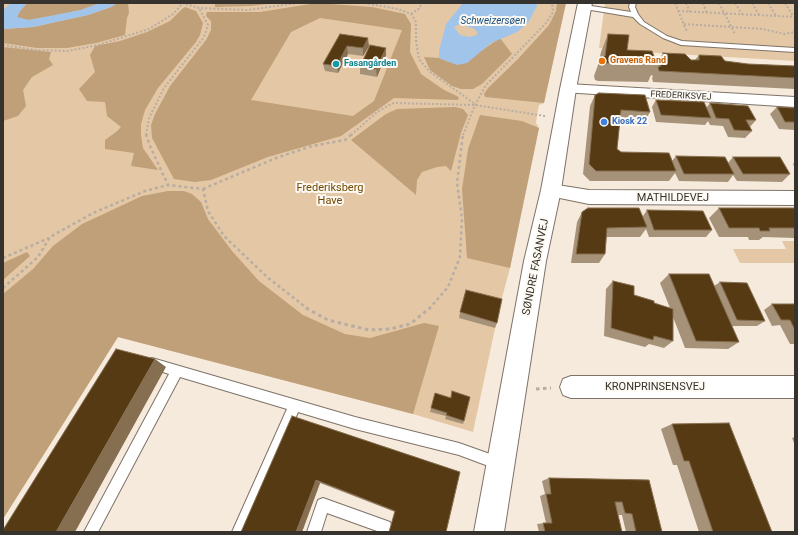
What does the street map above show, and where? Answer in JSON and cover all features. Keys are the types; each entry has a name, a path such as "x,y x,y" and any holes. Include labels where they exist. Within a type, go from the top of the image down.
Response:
{"street":[{"name":"SØNDRE FASANVEJ","path":"489,532 536,261 551,190 568,90 585,5"},
{"name":"FREDERIKSVEJ","path":"568,90 795,102"},
{"name":"MATHILDEVEJ","path":"551,190 581,196 598,197 795,198"},
{"name":"KRONPRINSENSVEJ","path":"571,387 795,386"}],"lane":[{"path":"633,3 632,7 635,15 647,27 665,37 681,42 795,50"},
{"path":"585,5 635,15"},
{"path":"143,360 402,436 459,449 501,464"},
{"path":"91,532 177,370"},
{"path":"239,532 295,405"},
{"path":"314,532 323,505 385,527 383,532"}],"path":[{"path":"3,45 37,50 66,51 98,45 149,29 173,14 182,4 199,8 248,10 298,3"},
{"path":"364,3 398,9 411,14 416,22 416,41 419,59 429,72 475,105"},
{"path":"411,14 420,8 421,3"},
{"path":"203,189 208,210 224,236 267,277 303,306 328,320 369,330 390,329 410,324 428,310 448,288 460,257 462,218 457,183 463,134 475,105 486,85 547,22 553,12 552,3"},
{"path":"675,3 692,43"},
{"path":"686,3 690,12"},
{"path":"703,3 707,13"},
{"path":"719,3 742,46"},
{"path":"735,3 742,14"},
{"path":"752,3 759,15"},
{"path":"768,3 776,16"},
{"path":"785,3 794,17"},
{"path":"168,185 146,134 149,118 164,88 204,37 208,25 199,8"},
{"path":"678,11 794,17"},
{"path":"684,24 763,29 784,34 795,32"},
{"path":"3,258 50,237 93,213 145,191 168,185 203,189 276,158 312,146 345,140 377,112 393,103 475,105 563,120"},
{"path":"3,288 38,257 50,237"},
{"path":"514,391 571,387"}],"green space":[{"name":"Frederiksberg Have","path":"3,3 566,3 544,103 539,105 536,123 539,128 510,268 500,305 473,432 413,414 118,337 3,519"},
{"path":"605,3 795,3 795,61 624,51 599,48"},
{"path":"782,241 795,241 795,263 740,263 733,249 786,249"}],"shaded area":[{"path":"27,3 100,3 81,10 46,17 29,20 19,19 17,17 20,11"},
{"path":"117,3 128,3 129,13 125,35 96,43 67,48 37,48 3,43 3,29 33,27 88,15 111,7"},
{"path":"215,3 277,3 251,6 215,7"},
{"path":"557,3 566,3 544,103 485,97 484,94 488,88 518,59 549,25 556,11"},
{"path":"310,4 331,4 372,7 405,14 411,24 410,52 421,74 444,90 459,98 458,100 394,98 341,136 268,157 211,180 195,182 174,179 152,138 151,125 155,114 170,86 206,40 211,30 211,21 206,16 207,12 260,12","holes":["320,18 402,30 374,101 353,116 251,100 291,32"]},
{"path":"185,7 196,11 203,23 200,35 196,42 158,88 145,110 141,124 143,148 158,170 131,166 134,153 105,149 105,140 121,127 107,116 105,102 87,101 79,89 95,72 90,55 95,46 120,41 147,32 170,21"},
{"path":"500,38 512,54 482,84 473,89 461,89 452,86 430,70 424,57 439,58 449,62 481,51"},
{"path":"3,47 51,52 49,59 53,65 32,77 23,90 26,106 18,116 3,121"},
{"path":"455,107 463,109 468,115 461,133 451,171 446,166 437,167 422,172 417,180 416,195 351,140 386,114 397,109"},
{"path":"480,115 522,121 539,128 510,268 467,258 462,189 468,149"},
{"path":"168,191 184,191 192,194 201,202 208,219 232,251 259,281 303,315 345,334 370,338 424,323 439,326 413,414 118,337 3,519 3,294 33,269 53,246 82,224 142,196"},
{"path":"27,252 30,256 3,280 3,263"}],"water":[{"path":"11,3 27,3 17,17 29,20 81,10 100,3 117,3 111,7 88,15 33,27 3,29 3,10"},
{"name":"Schweizersøen","path":"463,3 537,3 537,6 528,23 517,32 491,43 467,63 457,65 439,58 439,51 446,24","holes":["460,24 475,29 477,35 469,37 460,35 454,27"]}],"building":[{"path":"340,34 368,38 363,48 347,46 337,66 323,64"},
{"path":"608,34 629,35 627,50 652,51 657,64 602,62 602,58 605,56"},
{"path":"370,45 386,48 376,69 360,67"},
{"path":"663,53 685,54 691,60 699,60 699,55 721,56 725,61 748,64 795,66 795,78 659,71 658,67 661,66 657,64 655,57 664,58"},
{"path":"599,93 645,95 650,112 621,110 617,149 621,152 669,153 676,171 596,171 589,164 595,95"},
{"path":"656,100 704,102 711,118 661,115"},
{"path":"710,103 748,106 756,120 746,120 752,131 734,130 729,119 716,118"},
{"path":"777,107 795,108 795,122 785,122"},
{"path":"676,156 725,157 734,174 684,174"},
{"path":"733,157 780,157 790,174 743,174"},
{"path":"588,208 639,208 647,227 607,228 605,254 576,254 582,212"},
{"path":"719,208 795,208 795,228 769,228 770,231 760,231 759,228 729,228"},
{"path":"647,210 703,211 712,230 654,230"},
{"path":"669,274 709,274 739,342 696,341"},
{"path":"613,281 634,286 634,295 673,309 673,341 654,336 653,340 611,328"},
{"path":"720,282 747,283 765,321 737,320"},
{"path":"466,290 502,299 497,323 460,312"},
{"path":"772,304 795,304 795,330 790,320 781,320"},
{"path":"116,349 155,359 56,532 3,532 3,530"},
{"path":"452,391 470,397 464,421 446,415 447,413 431,408 435,393 451,398"},
{"path":"292,416 460,472 446,532 389,532 395,511 316,480 296,532 241,532"},
{"path":"729,423 772,532 713,532 689,461 684,461 672,424"},
{"path":"549,478 649,480 662,532 636,532 632,514 625,513 622,502 615,502 622,532 545,532 543,523 552,523 546,494 551,494"}],"place":[{"name":"Gravens Rand","path":"602,61"},
{"name":"Fasangården","path":"336,64"},
{"name":"Kiosk 22","path":"604,122"}]}
